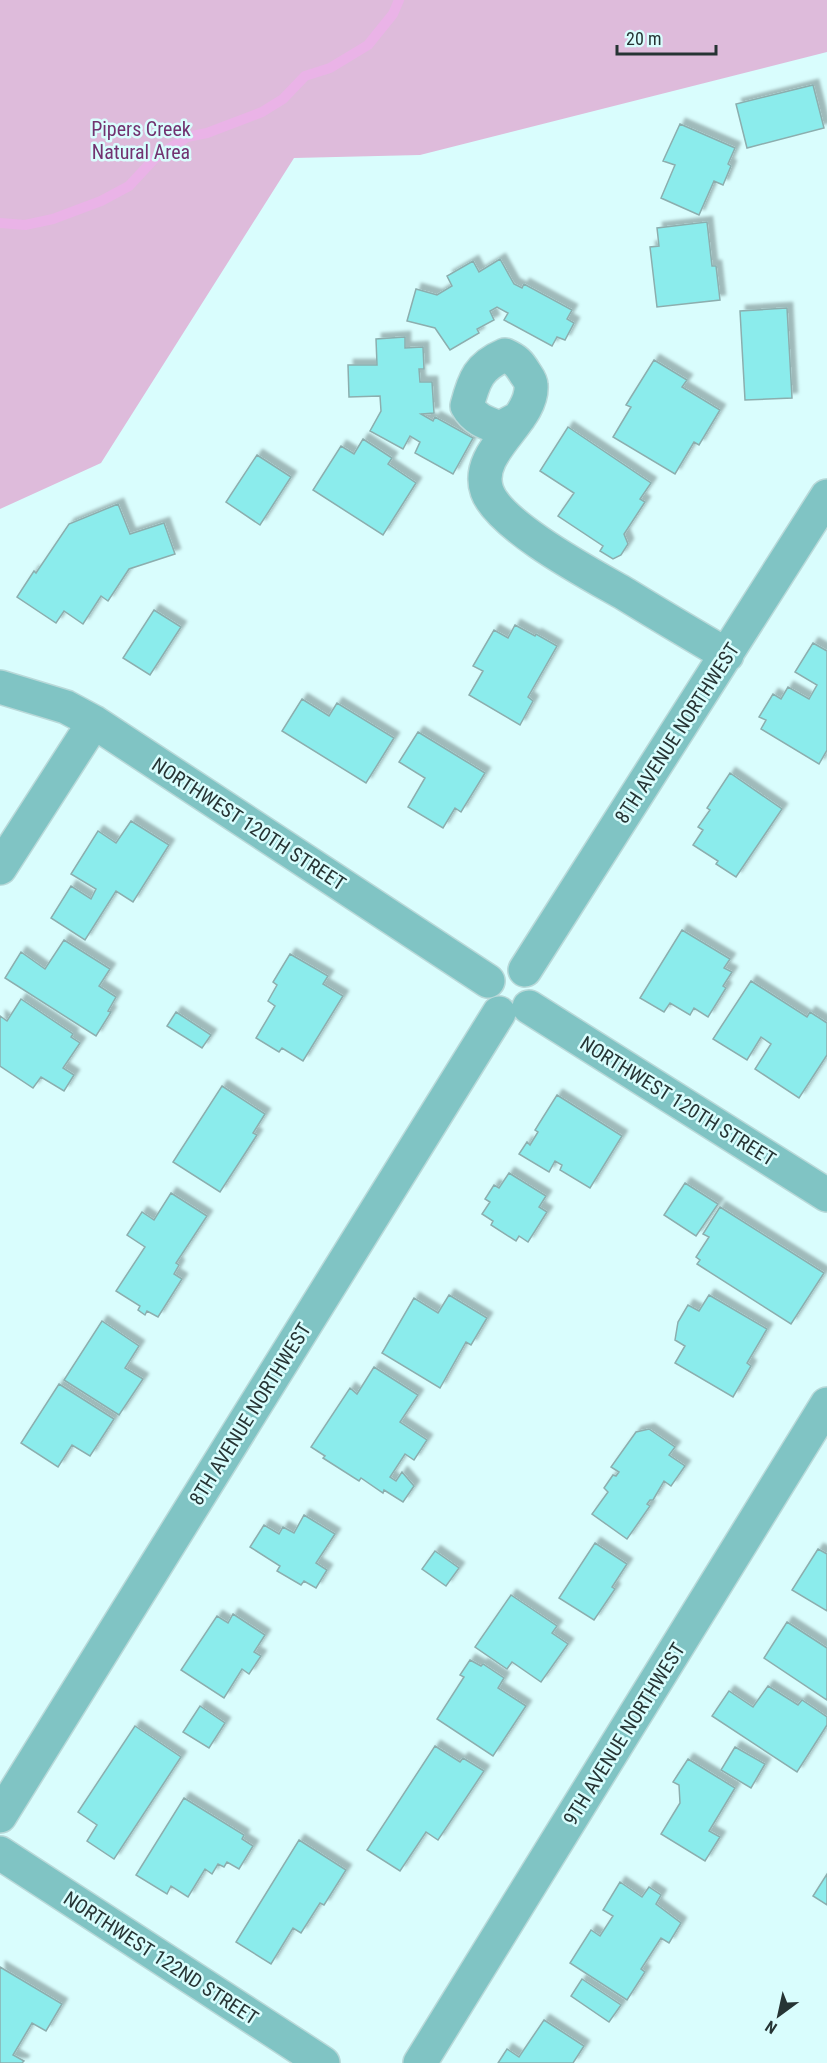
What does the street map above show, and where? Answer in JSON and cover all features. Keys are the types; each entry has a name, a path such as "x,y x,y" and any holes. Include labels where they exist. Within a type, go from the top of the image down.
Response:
{"street":[{"path":"519,418 495,448 486,475 487,490 496,506 540,544 727,655"},
{"name":"8TH AVENUE NORTHWEST","path":"525,970 827,496"},
{"name":"NORTHWEST 120TH STREET","path":"0,687 66,707 94,722 488,981"},
{"path":"0,868 94,722"},
{"path":"510,965 525,970 531,976 536,992 514,1010 488,1001 486,993 488,981 495,971 510,965"},
{"name":"8TH AVENUE NORTHWEST","path":"0,1816 514,1010"},
{"name":"NORTHWEST 120TH STREET","path":"514,1010 827,1195"},
{"name":"9TH AVENUE NORTHWEST","path":"420,2063 827,1404"},
{"name":"NORTHWEST 122ND STREET","path":"0,1853 323,2063"}],"green space":[{"name":"Pipers Creek Natural Area","path":"0,0 827,0 827,52 420,155 294,158 101,463 0,509"}],"building":[{"path":"813,85 824,128 747,148 736,104"},
{"path":"680,124 735,148 723,185 714,181 699,215 661,198 675,165 663,161"},
{"path":"707,222 712,266 716,266 720,300 657,307 650,247 659,246 657,228"},
{"path":"500,259 514,284 522,288 524,284 572,310 567,319 574,323 565,340 557,337 552,346 504,320 508,313 497,307 490,311 494,320 477,329 479,333 450,350 435,328 407,321 416,289 437,295 452,286 447,276 473,261 479,272"},
{"path":"787,308 792,398 745,400 740,311"},
{"path":"405,337 405,348 423,347 424,369 419,369 420,382 432,382 434,413 421,414 433,421 435,417 473,438 453,474 415,453 420,442 410,436 403,449 370,431 381,411 380,396 349,397 348,365 377,365 376,339"},
{"path":"654,360 687,380 682,387 720,410 699,445 694,442 675,474 613,437 631,407 626,405"},
{"path":"568,427 651,483 640,499 645,502 624,534 628,544 621,555 613,559 600,551 603,546 558,516 574,493 540,471"},
{"path":"363,439 392,458 388,464 416,483 383,535 313,490 341,446 354,454"},
{"path":"257,455 291,477 260,525 226,502"},
{"path":"118,504 130,534 164,523 175,554 129,569 108,601 101,596 83,624 64,611 56,623 17,597 69,524"},
{"path":"154,610 181,627 150,675 123,658"},
{"path":"515,625 557,646 528,697 533,701 520,725 469,695 483,671 473,666 494,630 508,638"},
{"path":"813,643 827,651 827,750 819,764 761,729 766,720 759,717 773,694 781,699 788,687 809,699 817,685 795,672"},
{"path":"302,699 329,716 337,703 394,738 366,783 282,731"},
{"path":"418,732 485,773 461,812 455,808 443,828 408,807 425,778 399,762"},
{"path":"730,773 782,809 736,877 716,864 718,861 693,845 703,830 698,827 710,810 707,808"},
{"path":"131,821 169,845 133,902 116,891 85,940 51,918 71,886 91,899 96,889 71,874 98,831 116,843"},
{"path":"682,930 730,959 724,968 732,972 723,986 726,988 708,1017 694,1008 690,1015 670,1003 664,1012 640,998"},
{"path":"64,940 110,969 99,986 116,997 108,1011 111,1012 96,1036 5,978 21,952 45,969"},
{"path":"290,954 328,976 323,984 343,996 303,1061 282,1048 279,1052 256,1038 275,1006 268,1001 277,985 273,982"},
{"path":"751,981 807,1017 810,1012 827,1023 827,1055 799,1098 755,1069 771,1044 761,1037 747,1060 713,1039"},
{"path":"21,999 73,1034 71,1037 80,1043 63,1068 74,1075 64,1091 41,1077 33,1088 0,1066 0,1016 7,1021"},
{"path":"176,1012 211,1035 202,1048 167,1026"},
{"path":"222,1086 265,1114 253,1133 257,1135 220,1192 173,1162"},
{"path":"557,1095 622,1136 590,1188 560,1170 562,1165 555,1161 549,1172 519,1154 527,1142 530,1145 538,1132 535,1130"},
{"path":"509,1173 546,1196 539,1207 547,1212 528,1242 519,1236 516,1241 491,1225 493,1221 482,1214 490,1202 485,1199 494,1185 499,1188"},
{"path":"685,1183 718,1204 696,1236 664,1215"},
{"path":"171,1193 207,1216 176,1263 179,1265 174,1274 182,1279 158,1317 147,1311 145,1315 138,1310 140,1306 116,1291 145,1247 127,1235 142,1212 154,1220"},
{"path":"720,1207 824,1273 791,1324 697,1264 700,1260 696,1257 709,1237 703,1234"},
{"path":"449,1295 487,1318 471,1345 466,1342 440,1388 382,1353 414,1298 438,1313"},
{"path":"709,1295 767,1329 747,1363 751,1366 733,1397 675,1363 685,1346 675,1340 678,1322 688,1305 699,1311"},
{"path":"102,1321 139,1346 125,1368 143,1379 119,1415 64,1380"},
{"path":"374,1367 418,1395 400,1422 427,1440 414,1460 405,1454 390,1477 396,1481 402,1472 414,1486 403,1502 384,1490 383,1493 361,1478 359,1481 323,1458 325,1456 311,1447 350,1388 357,1394"},
{"path":"59,1384 114,1419 90,1456 72,1445 58,1467 21,1443"},
{"path":"649,1429 675,1447 669,1455 685,1466 671,1486 664,1481 653,1500 647,1504 650,1506 627,1539 592,1514 608,1492 604,1488 613,1475 616,1476 619,1472 611,1467 636,1432"},
{"path":"304,1515 335,1534 316,1563 327,1570 316,1588 304,1581 301,1585 277,1571 280,1566 250,1547 264,1525 279,1534 283,1527 294,1533"},
{"path":"595,1543 627,1564 612,1587 615,1589 594,1620 559,1598"},
{"path":"818,1549 827,1554 827,1611 792,1590"},
{"path":"435,1551 459,1568 446,1586 422,1569"},
{"path":"511,1595 557,1626 552,1633 568,1644 541,1682 512,1662 507,1669 475,1647"},
{"path":"233,1614 265,1635 254,1652 261,1656 249,1674 242,1669 224,1698 181,1670 217,1616 228,1623"},
{"path":"787,1622 827,1648 827,1700 764,1658"},
{"path":"470,1660 481,1666 483,1664 504,1678 498,1688 526,1706 493,1756 437,1719 464,1677 460,1675"},
{"path":"768,1686 798,1705 802,1700 827,1717 827,1725 797,1772 712,1716 729,1691 753,1707"},
{"path":"200,1706 225,1723 209,1748 183,1732"},
{"path":"135,1726 181,1757 114,1859 87,1841 97,1825 78,1812"},
{"path":"435,1746 460,1762 463,1758 484,1771 438,1840 426,1832 400,1871 367,1850"},
{"path":"735,1747 765,1764 751,1788 721,1770"},
{"path":"688,1759 735,1788 709,1831 720,1837 705,1861 661,1834 680,1803 679,1785 673,1782"},
{"path":"184,1798 244,1835 242,1839 253,1846 239,1869 227,1862 224,1867 218,1864 212,1874 205,1869 188,1897 171,1886 167,1894 136,1875"},
{"path":"299,1840 346,1870 324,1905 320,1903 301,1933 293,1928 271,1964 236,1942"},
{"path":"827,1874 827,1905 813,1896"},
{"path":"620,1882 642,1897 649,1887 661,1895 656,1904 681,1923 669,1943 661,1938 641,1969 645,1972 627,2000 570,1963 591,1930 600,1936 613,1916 603,1910"},
{"path":"0,1967 62,2004 46,2031 32,2023 13,2055 24,2061 22,2063 0,2063"},
{"path":"582,1979 621,2005 609,2022 571,1996"},
{"path":"544,2020 584,2046 573,2063 498,2063 507,2049 519,2057"}],"waterway":[{"path":"0,223 25,225 53,219 101,201 129,186 155,158 187,137 207,133 262,112 283,99 305,76 330,68 368,45 393,14 399,0"}]}
